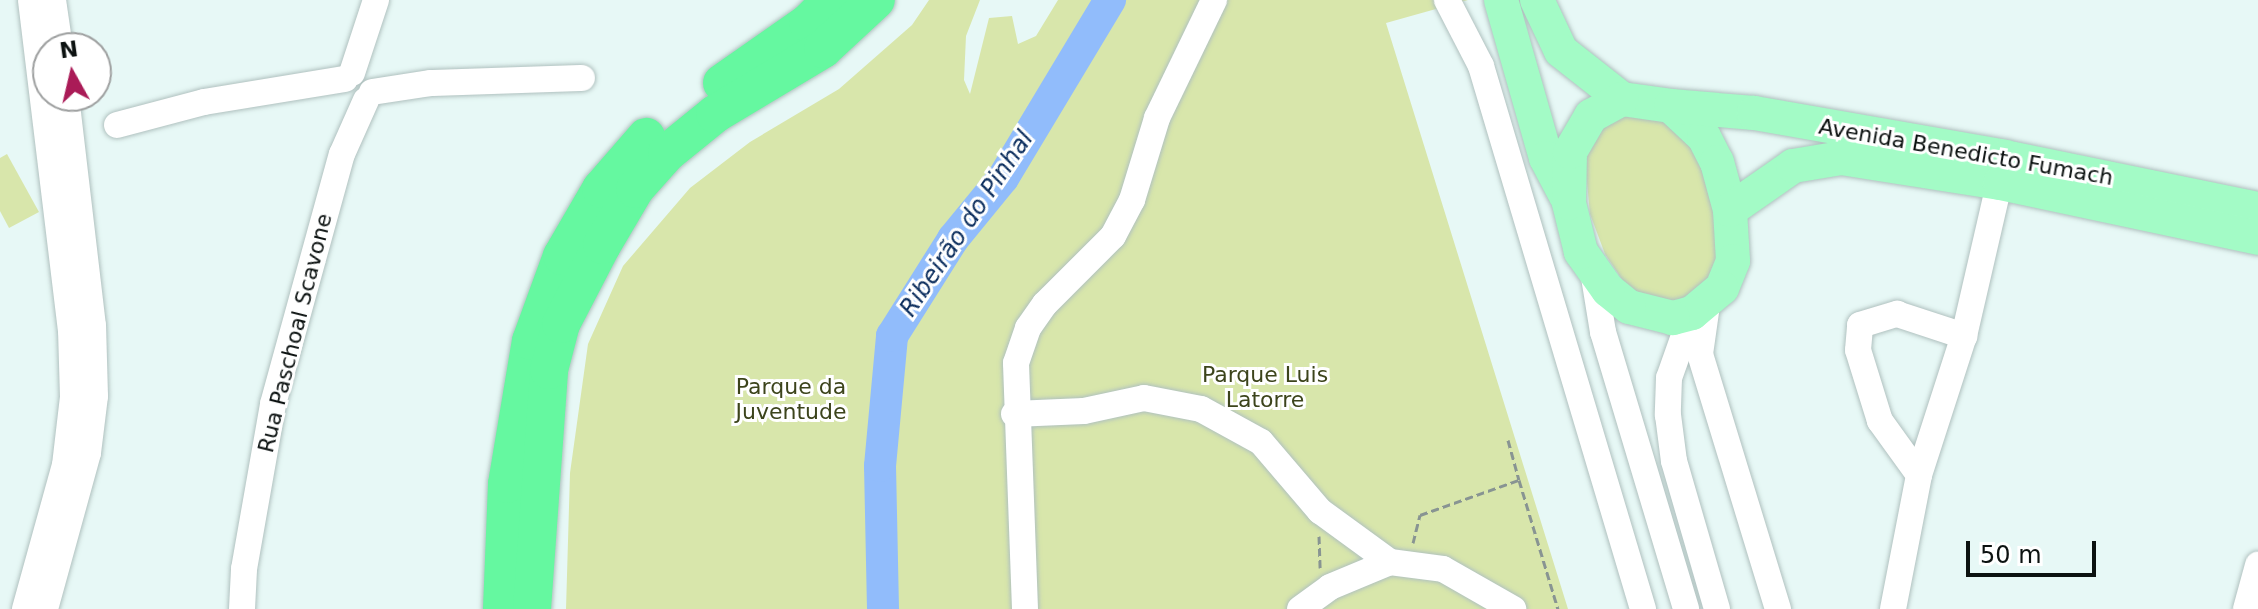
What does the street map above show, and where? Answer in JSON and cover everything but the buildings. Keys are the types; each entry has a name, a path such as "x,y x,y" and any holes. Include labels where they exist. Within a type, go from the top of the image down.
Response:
{"highway":[{"path":"502,609 507,484 517,405 531,341 562,256 601,189 645,138 808,23 831,0"},
{"path":"532,609 549,370 561,324 602,245 635,189 667,153 715,114 823,49 876,0"}],"main road":[{"path":"1501,0 1546,158 1569,203 1581,252 1593,271 1629,307 1673,318 1699,309 1722,288 1733,261 1730,210 1712,150 1671,106 1622,99 1608,104 1579,130 1570,152 1569,203"},
{"path":"1537,0 1561,51 1622,99"},
{"name":"Avenida Benedicto Fumach","path":"1671,106 1783,119 2002,170 2258,238"},
{"path":"1783,119 1795,140 1793,166"},
{"name":"Avenida Benedicto Fumach","path":"1730,210 1793,166 1841,158 2002,170 2258,209"}],"street":[{"path":"31,0 93,326 95,396 88,453 45,609"},
{"path":"53,0 58,32"},
{"name":"Rua Paschoal Scavone","path":"242,609 244,569 273,404 342,154 376,0"},
{"path":"1025,609 1014,414 1016,363 1028,328 1113,236 1132,200 1157,118 1214,0"},
{"path":"1447,0 1481,66 1643,609"},
{"path":"117,125 204,102 294,91 582,78"},
{"path":"25,609 65,465 73,397 66,112"},
{"path":"1893,609 1919,475 1964,336 2002,170"},
{"path":"1593,271 1603,332 1686,609"},
{"path":"1699,309 1669,378 1668,415 1674,461 1717,609"},
{"path":"1699,309 1700,354 1778,609"},
{"path":"1919,475 1880,421 1858,350 1860,325 1897,314 1964,336"},
{"path":"1014,414 1044,416 1144,398 1169,399 1239,426 1289,470 1312,501 1345,534 1401,562 1443,569 1513,609"},
{"path":"1304,606 1330,587 1401,562"},
{"path":"2246,609 2258,565"}],"path":[{"path":"1508,440 1558,609"},
{"path":"1401,562 1420,515 1519,480"},
{"path":"1304,606 1321,550 1312,501"}],"green space":[{"path":"929,0 980,0 966,36 964,80 970,94 989,18 1012,16 1018,44 1036,36 1058,0 1468,0 1386,23 1568,609 566,609 570,473 588,344 623,266 690,188 750,142 839,89 912,25"},
{"path":"1622,115 1664,116 1709,169 1721,264 1701,291 1670,303 1630,291 1605,254 1590,214 1585,161 1597,132"},
{"path":"7,154 39,212 9,228 0,211 0,158"}],"waterway":[{"name":"Ribeirão do Pinhal","path":"883,609 880,466 892,336 953,239 1003,178 1110,0"}],"park label":[{"name":"Parque Luis Latorre","path":"1265,386"},
{"name":"Parque da Juventude","path":"791,398"}]}
